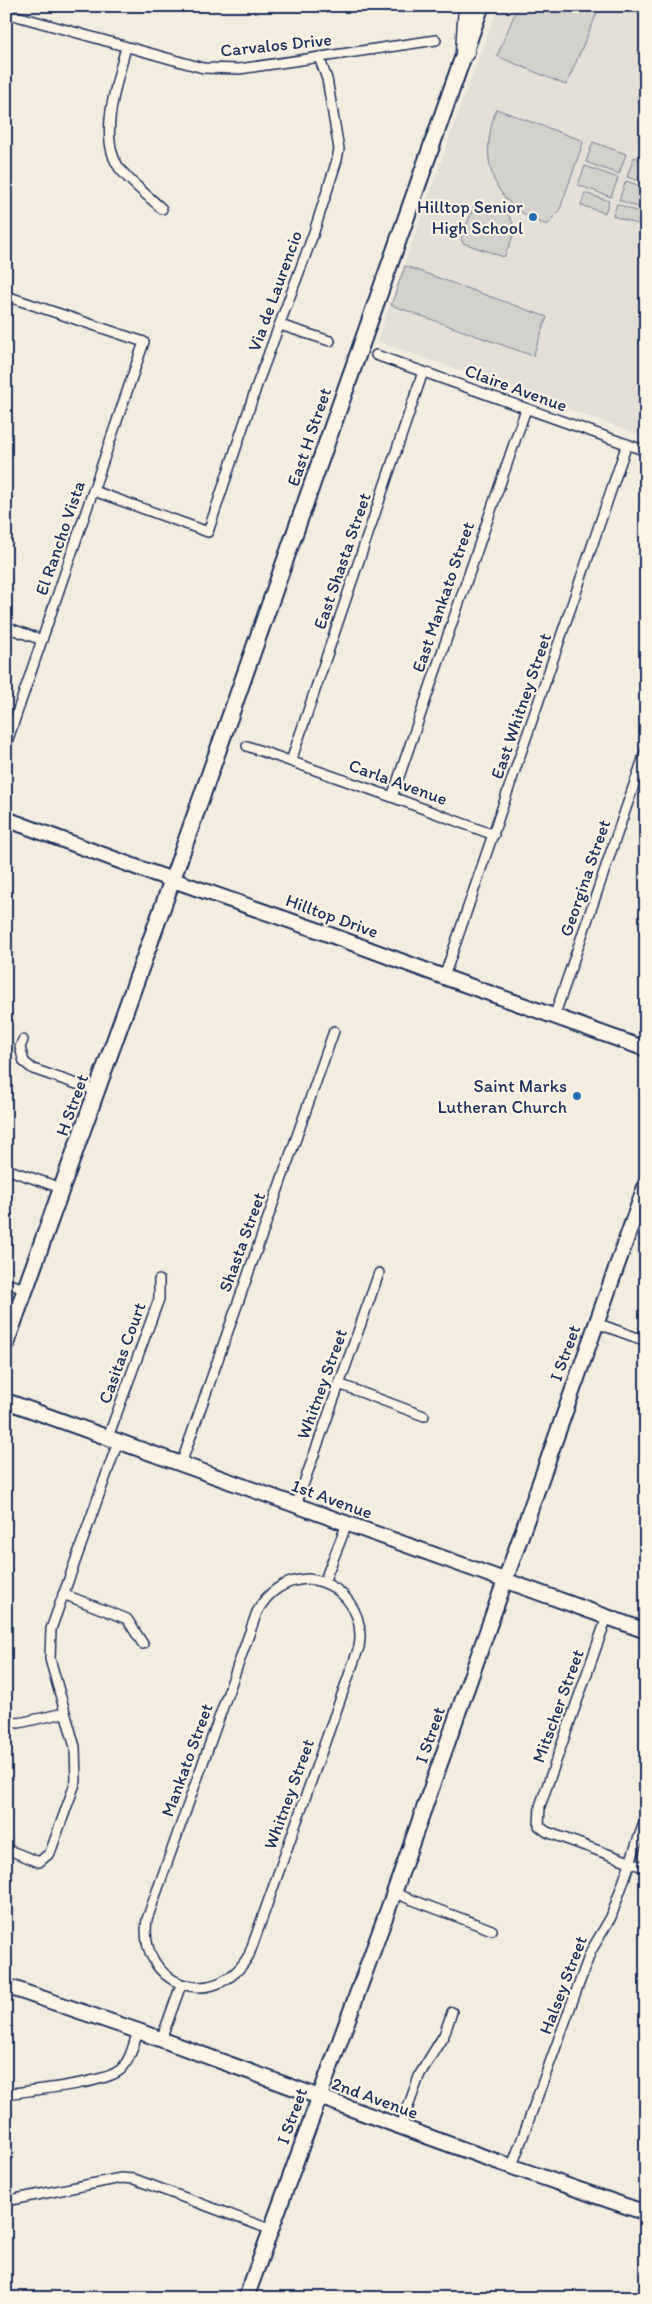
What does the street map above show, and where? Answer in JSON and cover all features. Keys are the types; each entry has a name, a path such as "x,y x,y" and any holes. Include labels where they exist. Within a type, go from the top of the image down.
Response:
{"highway":[{"path":"465,52 468,6"}],"main road":[{"name":"East H Street","path":"172,880 481,6"},
{"name":"H Street","path":"6,1342 172,880"}],"street":[{"name":"Carvalos Drive","path":"9,11 126,47 207,68 239,69 436,40"},
{"path":"126,47 110,109 110,147 118,166 162,209"},
{"name":"Via de Laurencio","path":"94,491 208,532 313,235 337,160 339,149 329,88 320,57"},
{"name":"El Rancho Vista","path":"6,296 144,342 6,745"},
{"path":"280,325 330,341"},
{"name":"Claire Avenue","path":"376,355 646,451"},
{"name":"East Shasta Street","path":"291,761 423,372"},
{"name":"East Mankato Street","path":"392,797 526,408"},
{"name":"East Whitney Street","path":"444,978 627,444"},
{"path":"6,627 42,640"},
{"name":"Carla Avenue","path":"247,746 494,835"},
{"name":"Georgina Street","path":"554,1017 646,750"},
{"name":"Hilltop Drive","path":"6,819 646,1049"},
{"name":"Shasta Street","path":"181,1464 334,1031"},
{"path":"24,1040 20,1047 24,1062 33,1069 97,1091"},
{"path":"6,1169 61,1188"},
{"name":"I Street","path":"246,2298 394,1893 504,1579 644,1192"},
{"name":"Whitney Street","path":"296,1505 379,1273"},
{"name":"Casitas Court","path":"113,1439 159,1299 159,1280"},
{"path":"6,1283 25,1290"},
{"path":"596,1323 646,1340"},
{"path":"339,1384 424,1416"},
{"name":"1st Avenue","path":"6,1401 646,1631"},
{"path":"6,1849 39,1862 47,1858 76,1780 75,1747 50,1659 51,1629 113,1439"},
{"path":"324,1582 346,1524"},
{"name":"Mankato Street","path":"181,1985 168,1977 152,1959 147,1944 147,1919 260,1604 271,1592 285,1584 308,1579 324,1582"},
{"name":"Whitney Street","path":"181,1985 206,1986 222,1982 235,1973 249,1955 356,1655 360,1633 355,1612 346,1597 324,1582"},
{"path":"63,1594 127,1619 143,1644"},
{"name":"Mitscher Street","path":"607,1617 540,1806 539,1826 547,1832 630,1862"},
{"path":"6,1721 19,1723 64,1712"},
{"name":"Halsey Street","path":"512,2166 591,1951 610,1917 646,1818"},
{"path":"630,1862 646,1868"},
{"path":"394,1893 492,1930"},
{"path":"161,2040 181,1985"},
{"name":"2nd Avenue","path":"6,1986 138,2031 319,2098 512,2166 645,2210"},
{"path":"401,2126 420,2074 444,2035 452,2012"},
{"path":"6,2094 103,2078 112,2074 126,2064 138,2031"},
{"path":"6,2201 121,2178 134,2179 272,2230"}],"shaded area":[{"name":"Hilltop Senior High School","path":"499,6 646,6 646,437 377,341 465,94"},
{"path":"518,6 600,6 566,85 497,56"},
{"path":"496,109 581,140 583,143 560,209 547,225 513,206 502,194 494,180 490,164 489,147"},
{"path":"593,142 626,154 619,174 586,162"},
{"path":"634,157 646,161 646,183 627,177"},
{"path":"585,166 618,178 611,197 578,185"},
{"path":"626,181 646,188 646,210 619,200"},
{"path":"585,193 609,201 605,213 581,205"},
{"path":"478,204 498,207 512,221 513,235 504,257 463,243 461,239 474,206"},
{"path":"617,204 641,213 637,224 613,216"},
{"path":"405,266 547,317 533,356 391,305"}],"place":[{"name":"Hilltop Senior High School","path":"533,217"},
{"name":"Saint Marks Lutheran Church","path":"577,1096"}]}
